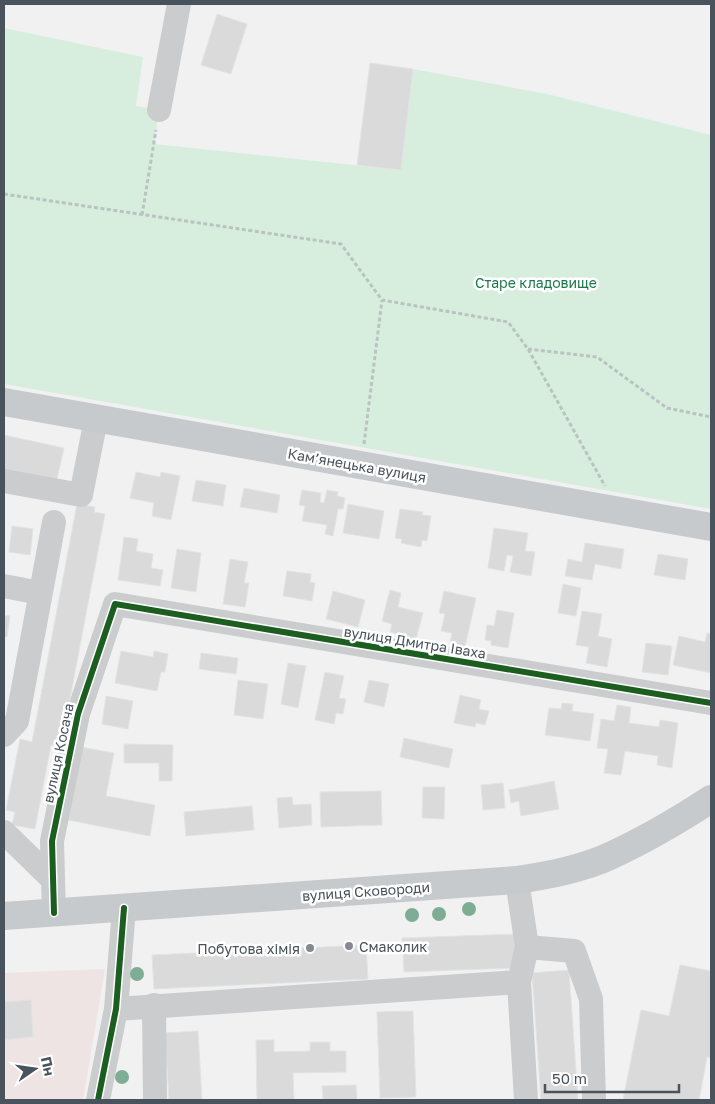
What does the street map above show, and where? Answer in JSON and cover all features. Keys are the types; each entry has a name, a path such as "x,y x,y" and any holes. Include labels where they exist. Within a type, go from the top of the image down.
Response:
{"main road":[{"name":"Камʼянецька вулиця","path":"4,402 711,527"},
{"name":"вулиця Сковороди","path":"4,916 517,880 551,874 609,857 682,819 711,799"}],"street":[{"path":"159,110 179,4"},
{"path":"4,481 81,495 96,419"},
{"path":"4,735 17,721 21,589 54,522"},
{"name":"вулиця Дмитра Іваха","path":"115,604 711,703"},
{"name":"вулиця Косача","path":"54,912 52,841 78,714 115,604"},
{"path":"4,832 53,880"},
{"path":"517,880 527,947 519,982 526,1100"},
{"path":"98,1100 116,1010 124,908"},
{"path":"527,947 574,951 590,999 594,1100"},
{"path":"116,1010 154,1005 519,982"},
{"path":"154,1005 155,1100"}],"path":[{"path":"142,215 159,110"},
{"path":"4,194 341,244 382,300 364,448"},
{"path":"382,300 508,322 528,349 608,491"},
{"path":"528,349 597,357 667,408 711,417"}],"shaded area":[{"path":"105,969 83,1100 4,1100 4,973"}],"green space":[{"name":"Старе кладовище","path":"4,28 143,57 136,106 159,110 154,144 401,170 413,69 547,94 711,135 711,509 4,384"}],"building":[{"path":"217,14 247,24 231,74 201,65"},
{"path":"370,63 413,69 401,170 357,165"},
{"path":"4,435 64,448 56,483 4,472"},
{"path":"136,472 160,477 161,472 180,476 171,520 152,516 154,503 130,498"},
{"path":"196,480 226,485 223,506 192,501"},
{"path":"244,488 280,495 277,513 240,507"},
{"path":"302,490 321,493 320,502 324,503 327,490 338,492 337,496 345,498 343,509 338,509 333,536 325,534 327,525 302,521 305,506 299,505"},
{"path":"77,504 95,507 94,512 105,514 61,746 51,745 35,829 12,825 15,812 6,810 20,739 32,742"},
{"path":"348,504 384,511 379,539 343,533"},
{"path":"400,509 423,512 422,515 431,516 427,541 422,540 421,547 401,543 402,539 395,538"},
{"path":"12,526 33,529 30,555 9,552"},
{"path":"494,528 528,533 525,551 535,552 531,576 510,572 513,556 507,555 504,571 488,568"},
{"path":"124,537 138,539 136,551 153,554 151,568 163,570 160,586 118,580"},
{"path":"585,543 624,549 621,569 595,564 592,580 565,576 568,559 582,562"},
{"path":"177,549 201,553 196,592 171,588"},
{"path":"658,554 688,559 685,580 654,575"},
{"path":"230,559 248,562 244,583 249,583 245,607 223,604"},
{"path":"287,571 311,574 310,582 315,583 312,601 283,596"},
{"path":"563,584 581,588 576,616 558,613"},
{"path":"390,590 401,593 398,607 423,613 416,639 390,632 392,624 382,621"},
{"path":"333,591 365,600 358,627 326,619"},
{"path":"444,591 476,598 465,647 450,643 452,633 441,631 445,614 439,613"},
{"path":"497,610 514,613 508,648 491,645 491,641 485,640 487,625 494,626"},
{"path":"582,611 602,614 598,636 612,639 607,667 586,663 589,647 576,645"},
{"path":"4,615 10,616 7,637 4,637"},
{"path":"707,633 711,634 711,673 673,665 679,636 705,642"},
{"path":"646,643 672,646 668,675 642,672"},
{"path":"121,651 153,657 154,651 168,654 165,672 161,672 157,691 115,683"},
{"path":"201,653 238,658 236,674 199,669"},
{"path":"288,663 306,666 298,708 281,704"},
{"path":"325,672 344,676 339,698 346,699 343,714 336,713 334,724 315,720"},
{"path":"238,680 268,684 263,719 234,715"},
{"path":"369,680 389,684 384,707 364,702"},
{"path":"460,695 481,700 479,709 489,711 485,725 476,723 475,727 454,723"},
{"path":"106,696 133,701 128,729 102,724"},
{"path":"562,703 573,704 572,711 594,714 590,741 545,735 549,708 561,709"},
{"path":"617,705 631,707 629,723 659,727 660,720 678,723 672,768 657,765 658,756 625,751 621,775 604,773 608,749 597,748 601,719 614,721"},
{"path":"404,738 453,749 449,768 400,757"},
{"path":"124,744 173,745 172,781 159,781 159,763 124,763"},
{"path":"81,747 114,753 106,796 155,805 150,836 68,820"},
{"path":"554,781 559,809 521,816 519,801 511,803 509,790"},
{"path":"503,783 505,808 483,810 481,785"},
{"path":"423,787 445,787 444,819 422,818"},
{"path":"381,791 382,825 321,827 320,792"},
{"path":"292,797 293,805 311,804 312,825 279,828 277,798"},
{"path":"252,806 254,830 186,836 184,812"},
{"path":"515,934 516,968 404,972 402,938"},
{"path":"366,945 368,979 154,989 152,955"},
{"path":"680,965 711,971 711,1058 707,1057 699,1100 623,1100 641,1010 669,1016"},
{"path":"569,970 578,1100 541,1100 532,973"},
{"path":"31,1000 33,1037 4,1040 4,1002"},
{"path":"413,1011 416,1097 380,1098 377,1012"},
{"path":"198,1031 202,1100 169,1100 165,1033"},
{"path":"256,1040 274,1040 274,1052 310,1051 310,1042 330,1042 330,1051 346,1051 346,1072 293,1073 294,1100 257,1100"},
{"path":"356,1085 357,1100 323,1100 322,1086"}],"cycle path":[{"path":"54,913 52,841 78,714 115,604 711,703"},
{"path":"98,1100 116,1009 124,908"}],"place":[{"name":"Смаколик","path":"349,946"},
{"name":"Побутова хімія","path":"310,948"}]}
